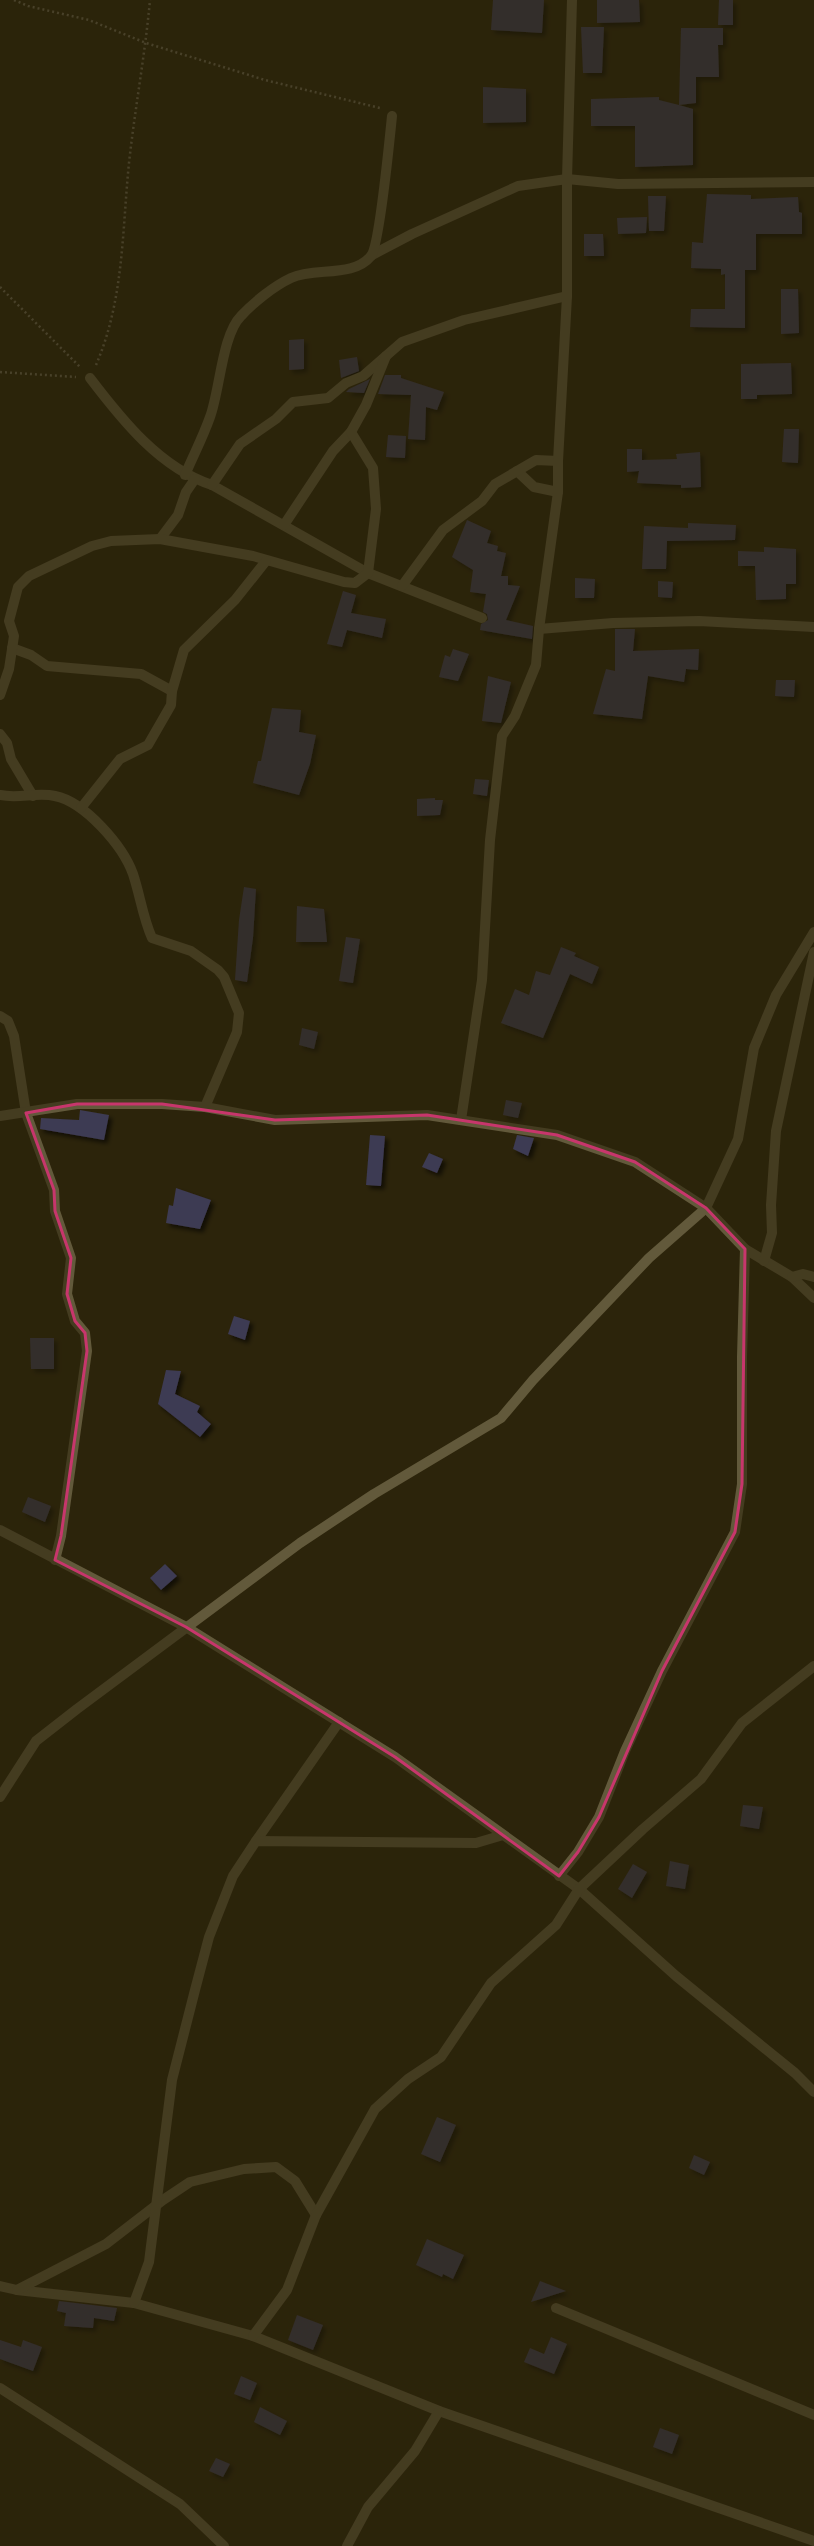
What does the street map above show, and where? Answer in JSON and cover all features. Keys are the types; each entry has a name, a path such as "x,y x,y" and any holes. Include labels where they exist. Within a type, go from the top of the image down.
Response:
{"street":[{"path":"461,1120 482,980 490,840 502,736 530,684 536,665 539,628 558,492 558,461 567,296 567,179 572,0"},
{"path":"372,255 387,169 392,116"},
{"path":"160,539 178,515 211,416 220,383 227,344 240,317 272,290 292,278 360,266 372,255 412,234 470,210 518,186 567,179 618,184 814,182"},
{"path":"212,485 240,444 276,419 293,402 328,398 346,383 363,376 402,342 464,320 567,296"},
{"path":"284,525 333,451 351,432 366,405 386,356"},
{"path":"90,378 124,422 190,477 212,485 368,573 482,618"},
{"path":"0,695 9,669 14,636 10,620 18,588 29,576 92,546 111,541 160,539 223,550 344,582 356,583 368,573 376,509 373,468 351,432"},
{"path":"402,586 421,557 443,530 482,501 495,484 536,460 558,461"},
{"path":"517,471 534,487 558,492"},
{"path":"81,808 120,759 148,744 172,705 172,691 184,650 236,600 266,561"},
{"path":"539,628 613,623 699,621 814,627"},
{"path":"12,648 31,655 47,666 141,674 172,691"},
{"path":"0,734 7,743 11,758 33,796"},
{"path":"0,795 10,797 55,795 81,808 116,845 132,872 152,938 192,951 218,970 229,988 239,1013 237,1032 205,1107"},
{"path":"0,1797 36,1741 186,1627 312,1535 374,1494 501,1418 533,1380 649,1258 706,1208 738,1139 754,1048 776,995 814,932"},
{"path":"764,1261 772,1233 771,1205 776,1130 814,952"},
{"path":"0,1016 8,1021 14,1036 26,1113 54,1190 55,1211 71,1258 67,1294 75,1321 85,1333 87,1351 61,1536 55,1560"},
{"path":"0,1116 77,1104 162,1104 205,1107 275,1120 427,1115 557,1135 635,1162 706,1208 745,1249 792,1277 814,1298"},
{"path":"559,1876 578,1852 599,1817 625,1751 662,1671 735,1532 742,1484 742,1357 745,1249"},
{"path":"792,1277 804,1274 814,1277"},
{"path":"0,1530 186,1627 396,1757 579,1889 676,1976 795,2073 814,2092"},
{"path":"253,2336 287,2290 316,2215 375,2109 408,2079 441,2057 491,1983 556,1925 579,1889 643,1829 701,1780 742,1723 814,1666"},
{"path":"134,2303 149,2262 172,2080 209,1937 233,1876 339,1722"},
{"path":"256,1841 476,1843 503,1835"},
{"path":"17,2290 106,2244 190,2182 244,2169 276,2167 295,2181 316,2215"},
{"path":"0,2286 17,2290 134,2303 253,2336 439,2411 814,2541"},
{"path":"556,2308 814,2415"},
{"path":"0,2388 180,2504 224,2546"},
{"path":"347,2546 368,2507 415,2451 439,2411"}],"path":[{"path":"14,0 28,6 89,20 146,43 265,80 382,109 392,116"},
{"path":"90,378 108,337 119,283 129,163 146,43 150,0"},
{"path":"0,287 90,378"},
{"path":"0,372 90,378"}],"highlighted area":[{"path":"77,1104 162,1104 275,1120 427,1115 557,1135 635,1162 706,1208 745,1249 742,1484 735,1532 662,1671 599,1817 578,1852 559,1876 395,1757 186,1627 55,1560 61,1536 87,1351 85,1333 75,1321 67,1294 71,1258 55,1211 54,1190 26,1113"}],"building":[{"path":"493,0 544,0 542,33 491,30"},
{"path":"597,0 639,0 640,22 597,23"},
{"path":"719,0 733,0 733,25 718,25"},
{"path":"581,27 604,27 602,73 583,73"},
{"path":"681,28 723,28 723,45 718,45 719,77 696,77 696,103 679,105"},
{"path":"483,87 526,89 526,122 483,123"},
{"path":"659,97 659,100 693,109 693,165 635,167 635,126 591,126 591,99"},
{"path":"707,194 751,195 751,199 798,197 799,212 802,213 802,234 756,234 756,270 745,270 745,328 690,327 691,309 725,309 725,274 721,275 721,269 691,268 692,242 703,243"},
{"path":"648,196 666,196 664,231 649,231"},
{"path":"647,217 646,233 618,234 617,218"},
{"path":"584,234 603,234 604,256 584,256"},
{"path":"781,289 798,289 799,333 781,334"},
{"path":"304,339 304,369 289,370 289,340"},
{"path":"357,357 359,371 341,378 339,360"},
{"path":"791,363 792,394 757,395 757,399 741,399 741,364"},
{"path":"385,375 401,375 401,378 444,392 437,410 426,407 425,440 408,439 411,395 378,394"},
{"path":"370,379 364,393 346,392 349,389"},
{"path":"784,429 799,429 798,463 782,462"},
{"path":"388,435 406,436 405,458 386,457"},
{"path":"627,449 642,449 642,460 677,459 676,454 700,452 701,487 681,488 681,485 637,483 639,471 627,472"},
{"path":"467,520 491,531 487,543 498,546 497,551 506,553 501,576 508,576 508,585 520,586 506,620 533,626 532,639 480,630 481,624 488,620 487,614 483,612 486,594 470,592 473,570 452,557"},
{"path":"688,523 736,525 735,540 667,541 666,569 642,569 644,526 688,528"},
{"path":"764,547 796,549 796,584 786,584 786,599 756,600 755,566 738,566 738,551 764,552"},
{"path":"575,578 595,579 594,598 575,598"},
{"path":"658,581 673,582 672,598 658,597"},
{"path":"343,591 356,595 351,613 386,619 382,638 347,630 342,647 327,644"},
{"path":"615,629 635,629 633,651 699,649 698,670 686,669 684,682 648,676 642,719 593,714 606,669 615,671"},
{"path":"453,649 469,654 458,681 439,677 445,655 450,657"},
{"path":"488,676 511,682 501,723 482,721"},
{"path":"776,680 795,680 794,697 775,696"},
{"path":"272,708 301,710 299,732 316,735 310,764 299,795 253,783 258,761 261,761"},
{"path":"475,779 489,780 487,796 473,794"},
{"path":"435,798 435,800 443,800 440,815 417,816 417,799"},
{"path":"244,887 256,889 253,938 247,982 235,980 239,920"},
{"path":"297,906 324,909 327,942 296,942"},
{"path":"346,937 360,939 353,983 339,981"},
{"path":"561,947 576,953 574,956 599,967 592,984 570,974 543,1038 501,1023 515,989 529,995 536,971 550,975"},
{"path":"302,1028 318,1032 314,1049 299,1045"},
{"path":"506,1100 522,1103 518,1118 503,1115"},
{"path":"80,1110 109,1115 104,1140 40,1129 41,1118 79,1120"},
{"path":"370,1135 385,1136 381,1186 366,1185"},
{"path":"517,1135 534,1138 528,1156 513,1149"},
{"path":"429,1153 443,1159 437,1173 422,1167"},
{"path":"176,1188 211,1200 200,1229 166,1223 169,1205 173,1206"},
{"path":"234,1316 250,1321 245,1340 228,1334"},
{"path":"30,1338 54,1338 54,1369 31,1369"},
{"path":"166,1370 181,1371 175,1394 200,1406 197,1412 211,1424 200,1437 158,1404"},
{"path":"28,1497 51,1506 45,1522 22,1512"},
{"path":"165,1564 177,1576 161,1590 150,1578"},
{"path":"743,1805 763,1807 759,1829 740,1826"},
{"path":"670,1861 689,1865 685,1889 666,1886"},
{"path":"633,1864 647,1872 632,1898 618,1889"},
{"path":"437,2117 456,2125 440,2162 421,2154"},
{"path":"694,2155 710,2162 704,2175 689,2168"},
{"path":"427,2239 464,2255 453,2279 443,2274 442,2277 416,2265"},
{"path":"540,2281 566,2291 531,2302"},
{"path":"59,2301 117,2308 114,2321 94,2318 93,2328 64,2326 66,2313 57,2311"},
{"path":"297,2315 323,2325 313,2350 288,2340"},
{"path":"551,2337 567,2344 554,2374 524,2362 530,2348 544,2354"},
{"path":"0,2340 21,2347 23,2340 42,2347 33,2371 0,2359"},
{"path":"241,2376 257,2383 250,2400 234,2394"},
{"path":"260,2407 287,2421 280,2435 254,2422"},
{"path":"660,2428 679,2435 672,2454 653,2447"},
{"path":"216,2458 230,2464 223,2477 209,2471"}]}
